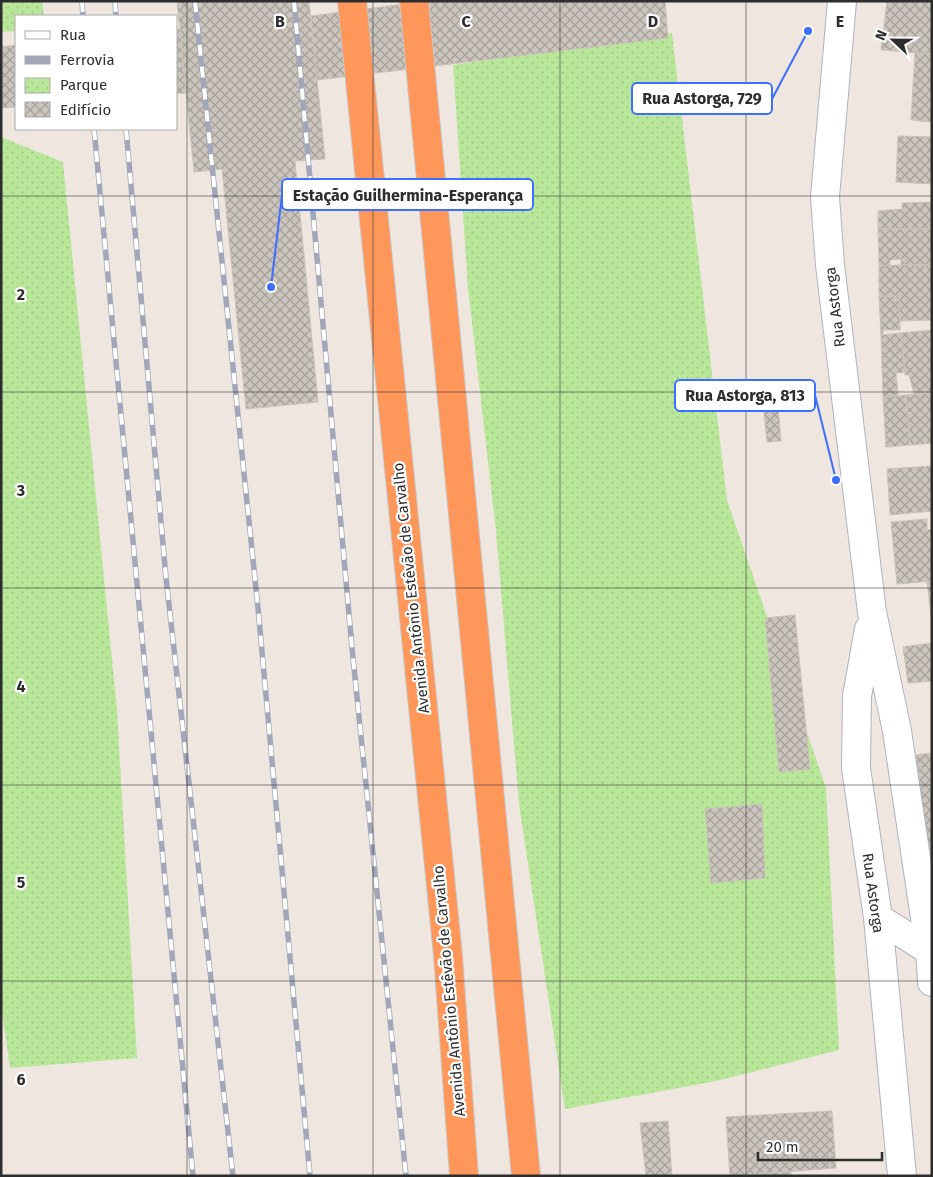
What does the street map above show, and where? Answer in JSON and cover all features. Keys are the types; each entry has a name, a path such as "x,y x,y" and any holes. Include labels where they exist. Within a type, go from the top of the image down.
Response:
{"highway":[{"name":"Avenida Antônio Estêvão de Carvalho","path":"352,1 448,956 464,1176"},
{"path":"414,1 526,1176"}],"street":[{"name":"Rua Astorga","path":"842,1 826,197 830,266 872,612 897,730 931,951 932,982"},
{"name":"Rua Astorga","path":"872,612 858,696 856,768 878,918 902,1176"},
{"path":"878,918 931,951"}],"green space":[{"path":"1,1 42,1 44,15 15,15 15,31 1,32"},
{"path":"672,33 727,500 826,788 839,1050 716,1081 565,1109 519,804 496,531 468,288 453,65"},
{"path":"1,137 63,162 117,710 137,1058 10,1068 1,1004"}],"building":[{"path":"177,1 309,1 325,159 295,161 318,402 246,409 222,169 194,172"},
{"path":"428,1 665,1 668,38 317,80 311,16"},
{"path":"887,1 932,1 932,54 881,50"},
{"path":"178,29 180,29 186,93 178,94"},
{"path":"15,45 15,107 1,108 1,47"},
{"path":"915,53 932,54 932,122 911,120"},
{"path":"898,136 932,137 932,184 896,182"},
{"path":"932,202 932,229 878,229 878,211 902,209 902,203"},
{"path":"878,229 932,229 932,265 901,265 901,259 890,260 890,265 879,266"},
{"path":"932,265 932,320 900,321 899,296 879,296 879,266"},
{"path":"879,296 899,296 900,330 883,330 883,335 881,335"},
{"path":"932,330 932,393 914,394 909,375 905,375 901,333"},
{"path":"901,333 905,372 896,373 898,395 883,397 881,335"},
{"path":"776,382 781,441 767,442 761,384"},
{"path":"932,393 932,443 910,445 906,395"},
{"path":"906,395 910,445 886,447 883,397"},
{"path":"932,466 932,511 890,515 887,469"},
{"path":"927,519 927,530 932,529 932,581 897,584 891,522"},
{"path":"927,581 932,581 932,625"},
{"path":"795,615 810,769 779,772 765,618"},
{"path":"932,643 932,681 908,683 903,647"},
{"path":"932,753 932,767 918,769 916,755"},
{"path":"932,767 932,849 928,850 918,769"},
{"path":"762,804 765,878 711,883 705,809"},
{"path":"832,1111 836,1168 730,1176 726,1117"},
{"path":"668,1121 672,1176 646,1176 640,1123"},
{"path":"791,1171 791,1176 738,1176"}],"railway":[{"path":"82,1 83,15"},
{"path":"115,1 116,15"},
{"path":"195,1 258,608 310,1176"},
{"path":"294,1 352,648 406,1176"},
{"path":"94,130 193,1176"},
{"path":"126,130 166,578 233,1176"}],"place":[{"name":"Rua Astorga, 729","path":"808,31"},
{"name":"Estação Guilhermina-Esperança","path":"271,287"},
{"name":"Rua Astorga, 813","path":"836,480"}]}
